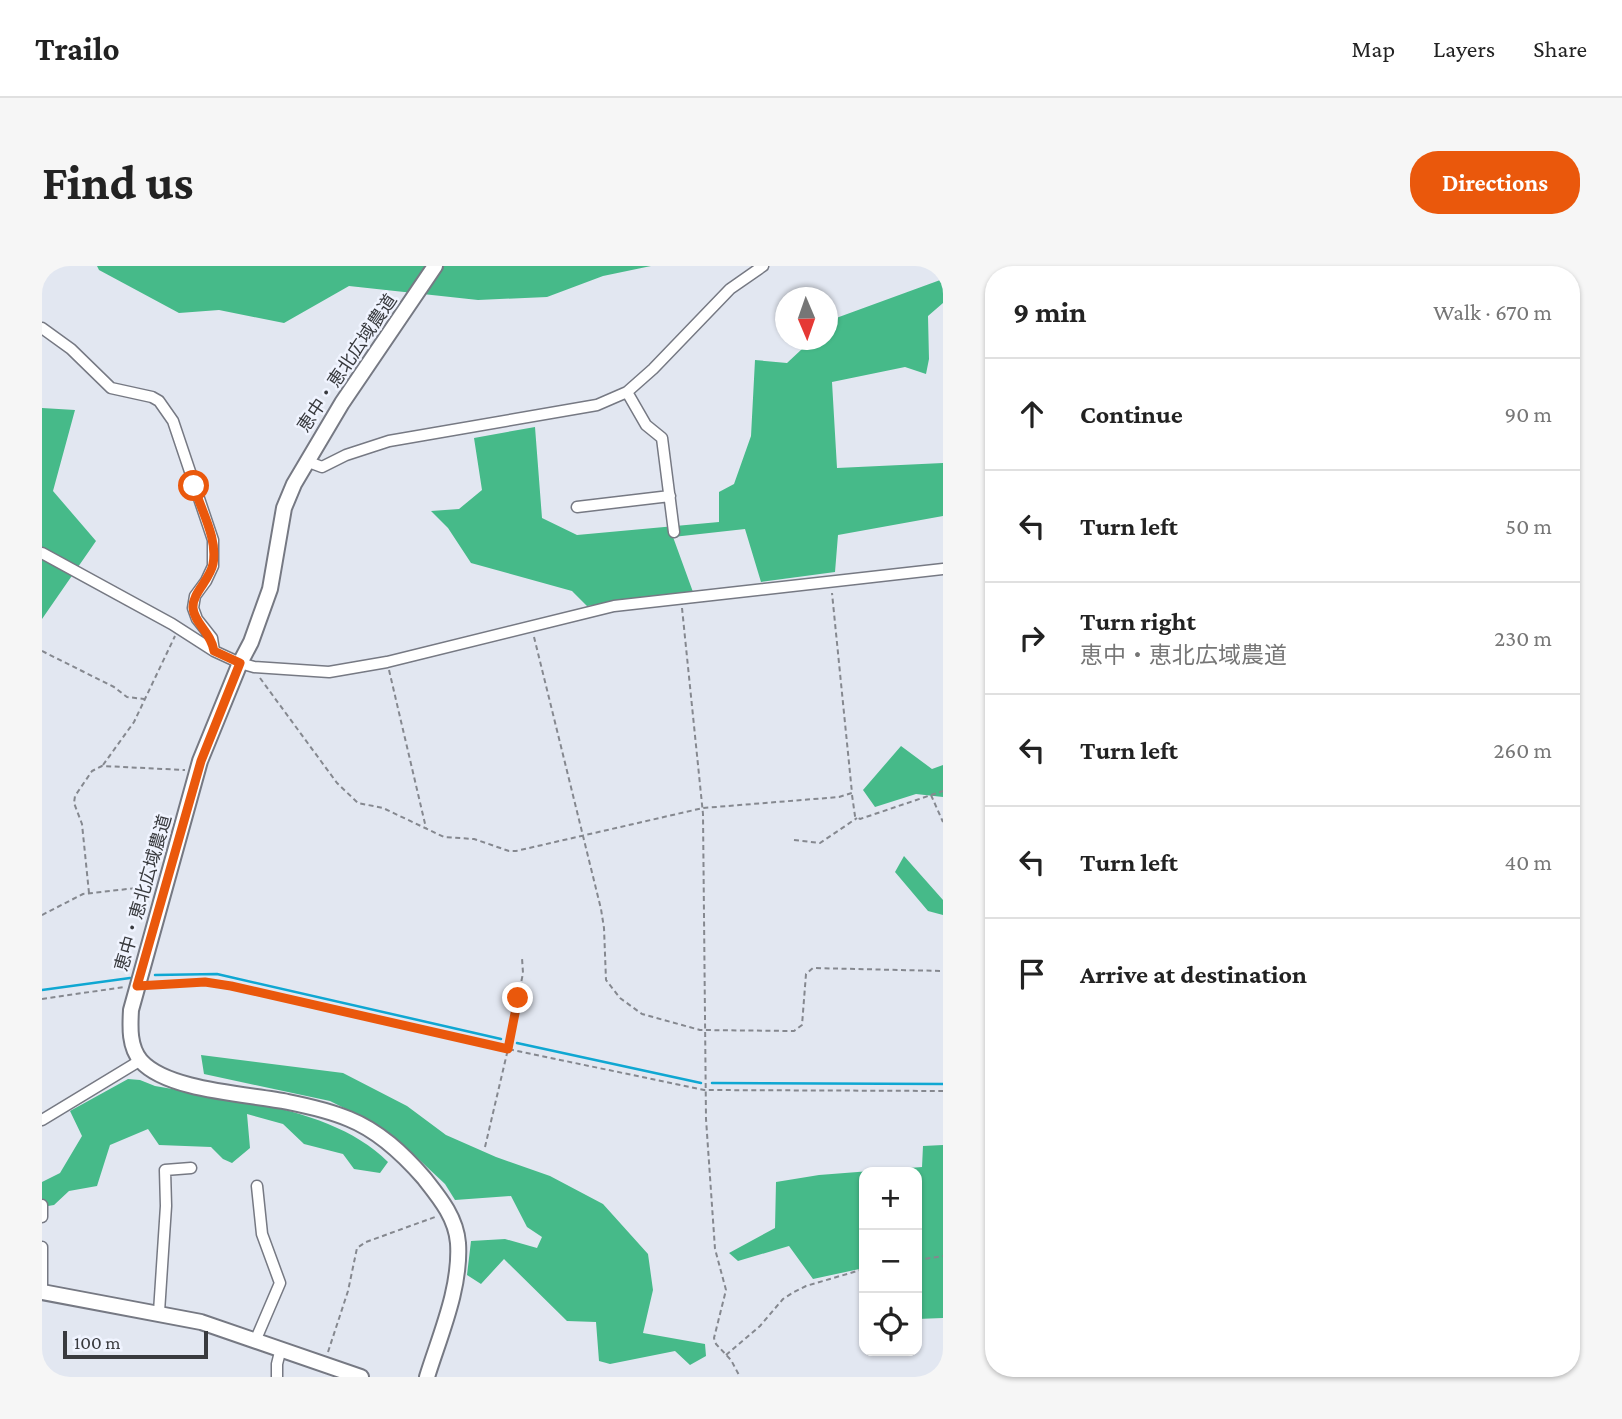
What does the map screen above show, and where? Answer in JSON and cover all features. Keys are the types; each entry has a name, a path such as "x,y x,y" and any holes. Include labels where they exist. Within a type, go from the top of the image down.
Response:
{"street":[{"name":"恵中・恵北広域農道","path":"141,1060 134,1048 130,1029 137,986 198,769 270,589 284,508 306,460 435,266"},
{"path":"306,460 322,467 346,455 389,441 597,405 627,392 653,369 730,289 763,266"},
{"path":"42,328 71,349 111,388 152,397 159,401 173,421 200,508 213,540 212,566 206,582 195,596 193,608 197,619 212,638 214,651"},
{"path":"627,392 646,425 662,438 674,532"},
{"path":"577,507 670,496"},
{"path":"42,553 179,628 214,651 240,663 254,667 329,672 387,662 614,606 943,569"},
{"path":"42,1121 141,1060 161,1076 176,1081 288,1102 352,1120 379,1135 413,1165 439,1196 456,1228 456,1271 427,1377"},
{"path":"159,1312 166,1206 165,1170 191,1168"},
{"path":"256,1339 280,1283 262,1234 257,1186"},
{"path":"42,1205 42,1217"},
{"path":"42,1247 42,1292 201,1322 361,1377"},
{"path":"277,1377 281,1348"}],"path":[{"path":"831,582 853,809 857,818"},
{"path":"681,598 703,808 704,1090 715,1250 726,1290 714,1338 740,1377"},
{"path":"531,626 601,909 606,980 611,989 642,1014 705,1030 794,1031 799,1029 803,1019 806,974 813,968 943,971"},
{"path":"89,893 82,824 74,803 75,796 92,771 102,766 130,730 179,628"},
{"path":"42,651 114,687 127,697 145,699"},
{"path":"387,662 426,829"},
{"path":"254,667 268,691 347,794 358,803 383,808 444,837 474,839 516,851 703,808 839,797 852,793"},
{"path":"102,766 198,769"},
{"path":"794,840 824,842 857,818 943,791"},
{"path":"931,795 943,822"},
{"path":"42,915 89,893 165,885"},
{"path":"485,1147 523,973 522,958"},
{"path":"42,999 137,986 205,982 704,1090 943,1091"},
{"path":"324,1363 348,1292 357,1248 366,1242 447,1211"},
{"path":"922,1259 943,1256"},
{"path":"726,1354 760,1325 783,1299 794,1292 859,1270"}],"green space":[{"path":"97,266 651,266 603,276 547,297 478,300 349,286 284,323 219,310 179,313 99,270"},
{"path":"943,279 943,303 928,316 929,359 926,374 905,367 832,382 837,468 943,463 943,516 838,535 835,572 761,582 745,529 673,537 693,592 587,606 572,591 471,563 448,528 431,511 459,509 482,490 474,438 535,427 542,518 577,535 719,522 719,492 734,484 751,436 755,360 787,363 801,350 838,350 838,317"},
{"path":"42,408 75,410 53,491 96,541 42,619"},
{"path":"901,746 932,769 943,765 943,797 916,794 875,807 863,790"},
{"path":"904,856 943,900 943,915 928,911 895,872"},
{"path":"201,1055 343,1073 407,1106 446,1135 496,1157 550,1176 603,1204 648,1254 653,1290 643,1333 705,1344 706,1356 690,1365 675,1351 610,1364 599,1361 596,1322 567,1321 504,1259 481,1284 467,1275 471,1241 505,1239 537,1248 542,1237 527,1227 511,1196 455,1200 445,1184 410,1151 372,1122 330,1101 204,1074"},
{"path":"128,1079 247,1101 310,1117 365,1143 388,1162 380,1173 354,1169 343,1154 304,1144 283,1124 247,1114 250,1148 232,1163 223,1159 211,1147 159,1145 148,1129 110,1145 97,1186 69,1191 54,1205 42,1207 42,1182 60,1173 82,1136 70,1111"},
{"path":"943,1145 943,1318 922,1319 923,1146"},
{"path":"859,1172 859,1269 813,1279 789,1246 738,1261 729,1253 775,1228 776,1182"}],"waterway":[{"path":"155,975 217,974 501,1039"},
{"path":"42,990 130,978"},
{"path":"517,1043 701,1083"},
{"path":"712,1083 943,1084"}],"route":[{"path":"194,486 213,540 214,552 206,582 195,596 194,613 212,638 214,651 240,663 201,761 137,986 205,982 231,986 508,1049 518,998"}]}
